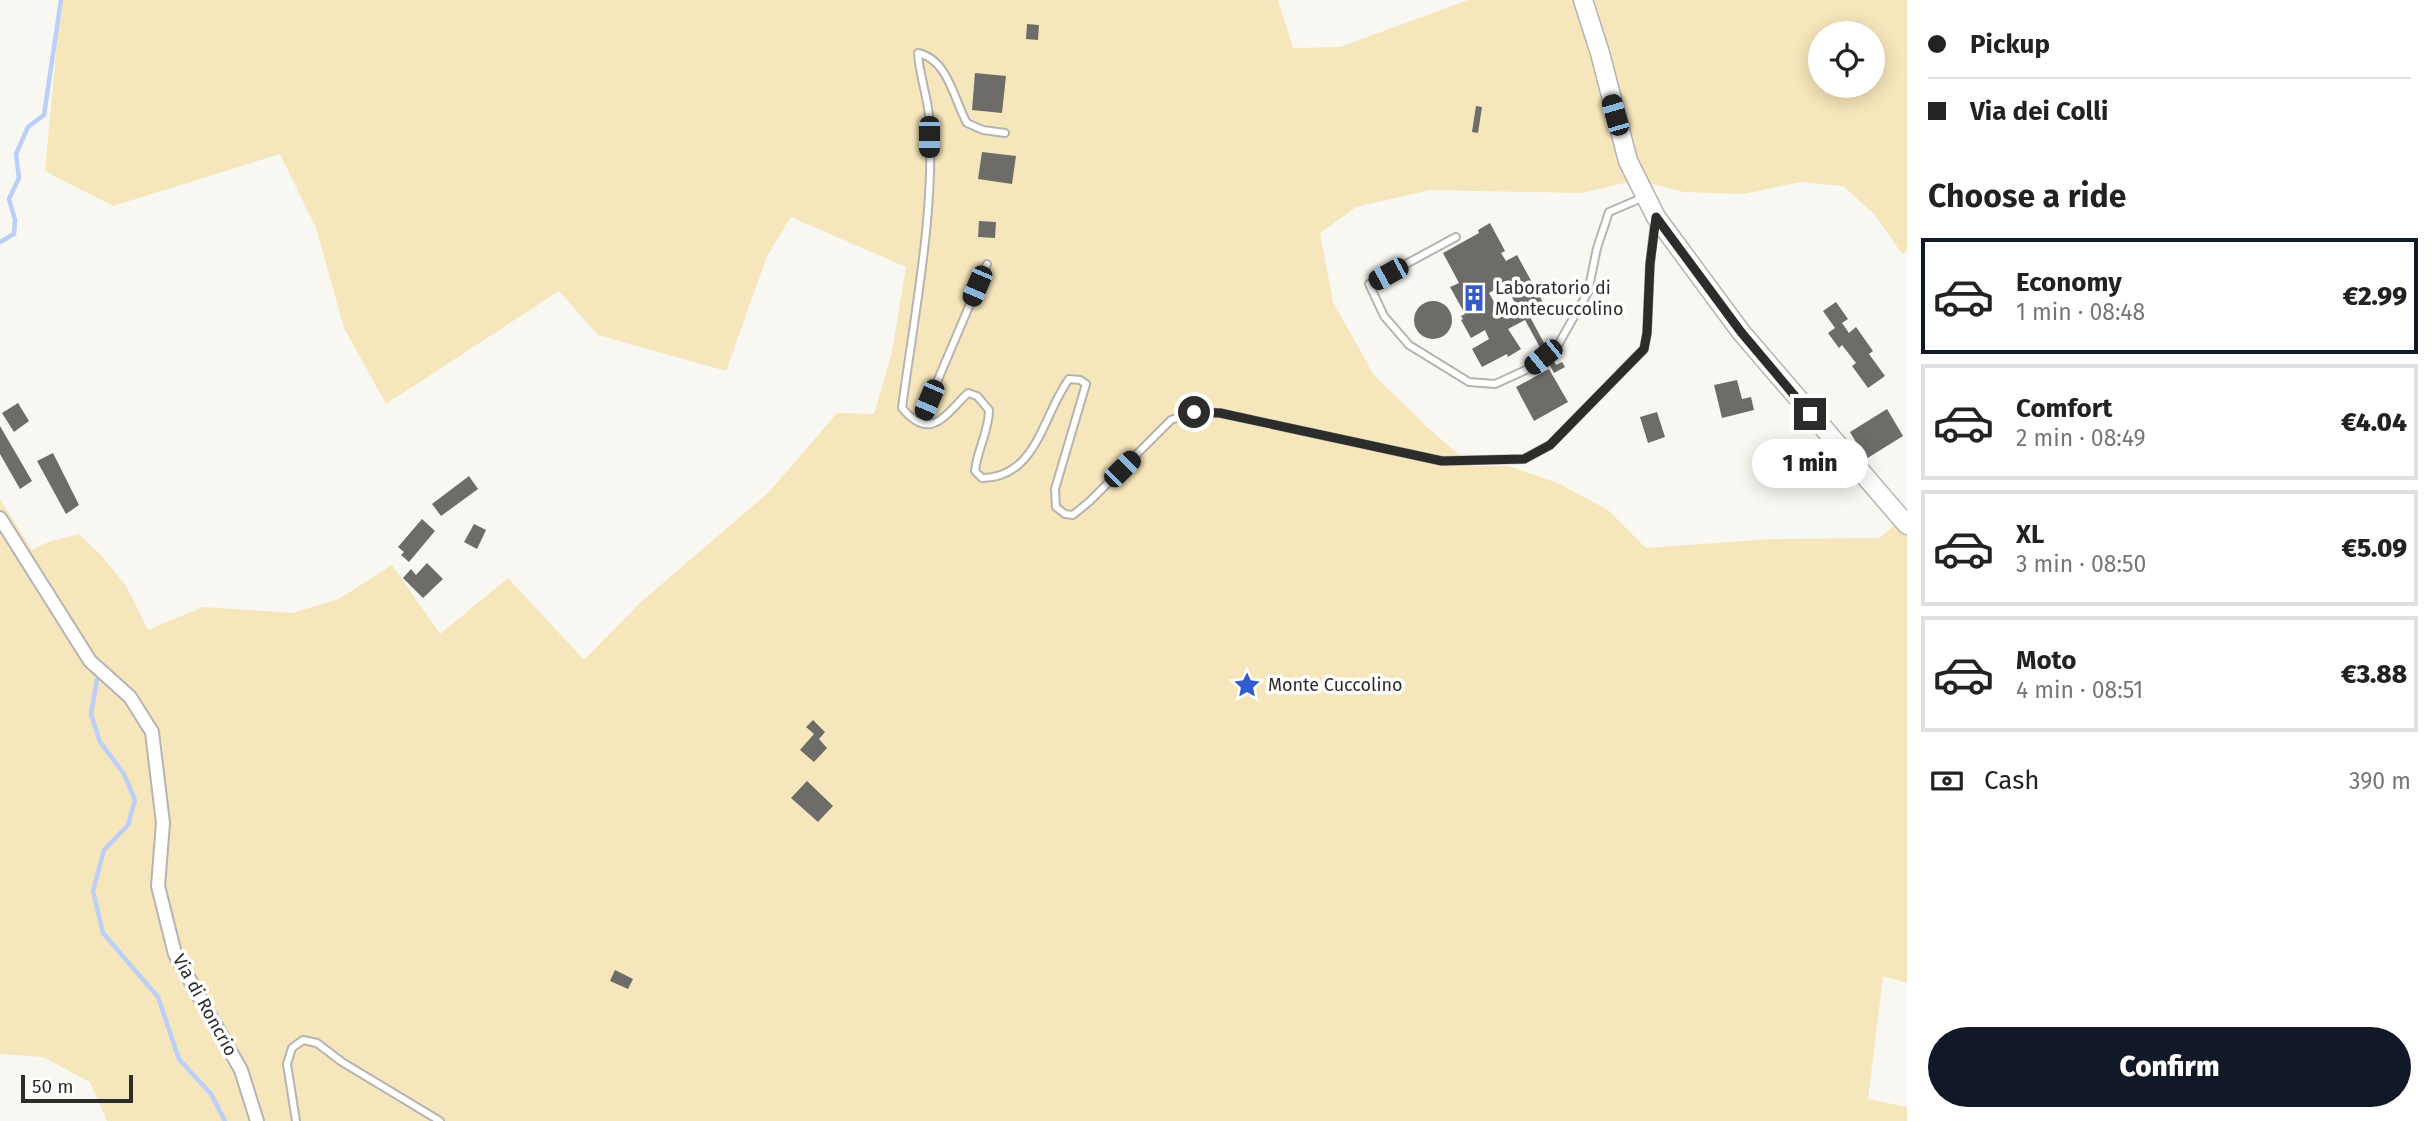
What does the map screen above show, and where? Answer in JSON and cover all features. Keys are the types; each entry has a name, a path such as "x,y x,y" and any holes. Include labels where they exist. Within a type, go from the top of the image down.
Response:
{"main road":[{"path":"1583,0 1600,53 1628,161 1656,217 1741,332 1907,525"}],"street":[{"name":"Via di Roncrio","path":"0,518 90,661 131,697 152,732 163,822 158,886 175,954 241,1070 257,1121"}],"lane":[{"path":"1005,133 967,124 946,75 927,55 918,53 929,114 929,181 902,408 912,419 928,425 938,424 968,393 976,396 989,410 989,424 976,456 975,471 982,478 996,478 1019,466 1045,429 1060,391 1069,379 1080,380 1086,384 1055,489 1056,507 1065,514 1073,515 1171,420 1194,412 1220,413 1442,461 1524,459 1550,445 1644,349 1656,217"},
{"path":"1456,237 1369,284 1384,316 1409,345 1469,382 1495,384 1528,369 1558,345 1588,292 1597,248 1609,212 1646,196"},
{"path":"920,422 986,264"},
{"path":"296,1121 287,1064 292,1048 303,1041 317,1043 342,1062 440,1121"}],"shaded area":[{"path":"61,0 1278,0 1293,48 1340,47 1468,0 1907,0 1907,250 1902,254 1875,215 1843,186 1801,182 1743,194 1684,192 1637,180 1581,193 1430,190 1356,207 1320,233 1333,302 1374,375 1472,466 1509,466 1560,484 1608,510 1646,548 1772,539 1879,538 1900,521 1907,531 1907,983 1883,976 1868,1099 1907,1107 1907,1121 107,1121 90,1082 43,1057 0,1054 0,499 32,550 48,542 79,534 101,555 126,586 148,630 203,607 292,613 339,599 392,565 440,634 508,578 584,660 642,601 770,491 837,413 874,414 892,352 906,267 791,217 767,256 726,371 598,335 559,291 386,404 344,328 316,228 280,154 113,206 45,171"}],"building":[{"path":"1027,24 1039,25 1038,40 1026,39"},
{"path":"975,73 1006,76 1002,113 972,110"},
{"path":"1476,106 1482,107 1478,133 1472,132"},
{"path":"982,152 1016,156 1012,184 978,179"},
{"path":"979,221 996,222 995,238 978,237"},
{"name":"Laboratorio di Montecuccolino","path":"1490,223 1505,251 1501,253 1506,261 1517,255 1546,308 1530,317 1556,365 1562,362 1565,367 1554,373 1525,320 1508,329 1521,349 1482,367 1472,349 1489,339 1485,330 1471,338 1461,320 1461,316 1465,314 1450,287 1459,283 1443,253 1479,233 1478,230","holes":["1505,284 1515,303 1499,311 1489,293"]},
{"path":"1433,301 1446,307 1452,320 1446,333 1433,339 1420,333 1414,320 1420,307"},
{"path":"1836,302 1848,319 1842,323 1849,333 1856,327 1873,351 1869,354 1885,376 1868,388 1852,366 1856,363 1842,345 1839,348 1828,333 1835,328 1823,311"},
{"path":"1549,369 1568,402 1534,421 1516,387"},
{"path":"1737,380 1742,399 1751,397 1754,410 1722,418 1714,385"},
{"path":"18,403 29,421 14,432 2,413"},
{"path":"1887,409 1903,436 1866,459 1850,432"},
{"path":"1657,412 1665,437 1648,443 1640,417"},
{"path":"0,426 32,481 20,489 0,454"},
{"path":"53,453 79,505 66,514 37,461"},
{"path":"469,476 478,489 441,516 432,504"},
{"path":"422,519 435,531 409,562 401,555 404,552 398,547"},
{"path":"474,524 486,530 477,549 464,542"},
{"path":"427,563 443,579 423,598 403,578 411,569 416,575"},
{"path":"813,720 825,732 819,739 827,748 814,762 800,750 814,734 806,727"},
{"path":"807,781 833,806 818,822 791,798"},
{"path":"615,970 633,979 628,989 610,981"}],"waterway":[{"path":"0,242 14,234 15,220 9,199 19,178 16,154 28,127 44,115 61,0"},
{"path":"97,680 91,714 100,742 124,774 135,800 128,825 104,850 93,891 103,933 158,997 179,1059 211,1094 225,1121"}],"place":[{"name":"Laboratorio di Montecuccolino","path":"1474,298"},
{"name":"Monte Cuccolino","path":"1247,685"}],"route":[{"path":"1194,412 1220,413 1442,461 1524,459 1550,445 1644,349 1656,217 1741,332 1810,414"}]}
